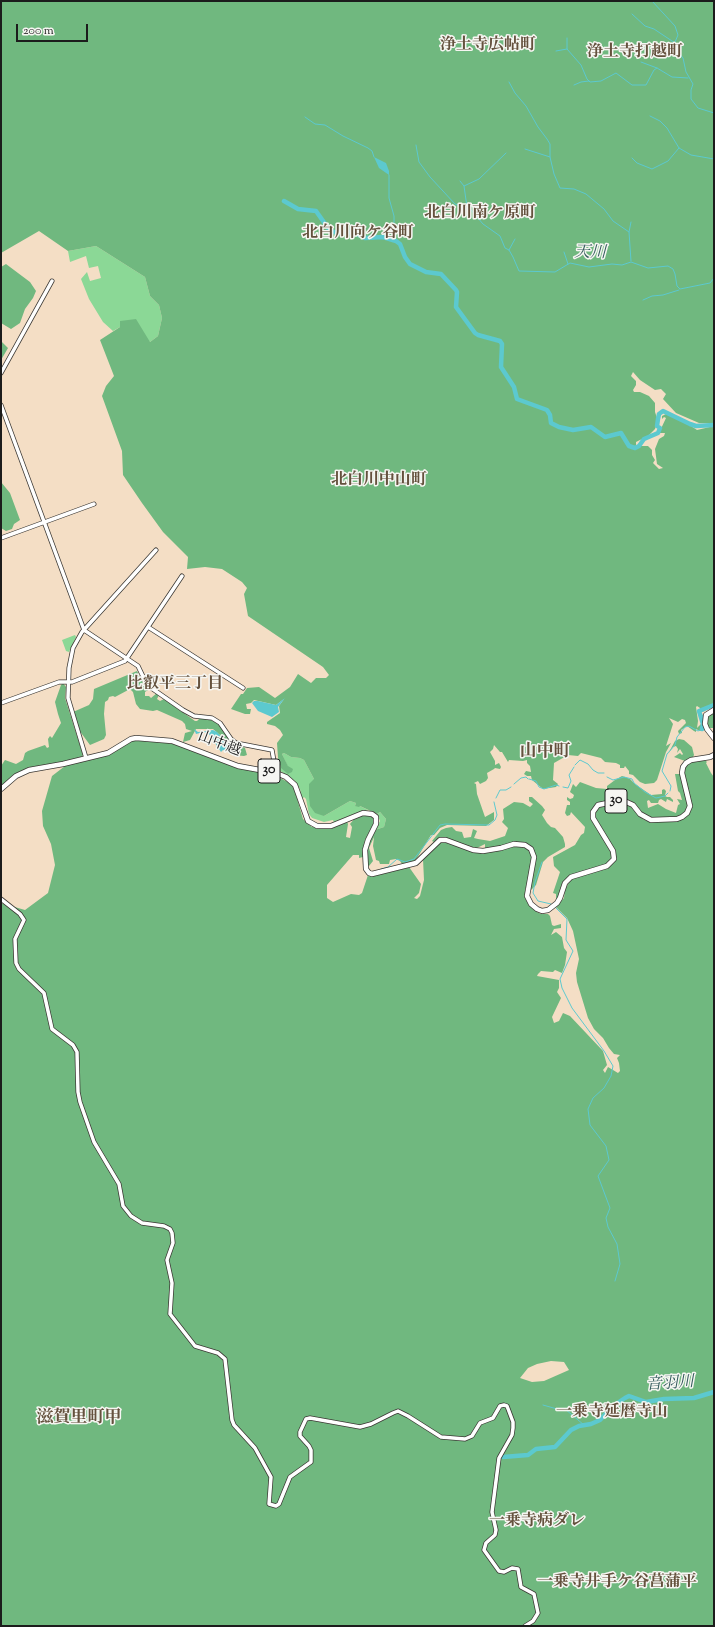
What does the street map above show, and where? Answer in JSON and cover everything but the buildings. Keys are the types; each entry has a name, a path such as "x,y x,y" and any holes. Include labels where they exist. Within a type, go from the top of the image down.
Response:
{"main road":[{"path":"714,710 708,713 706,717 707,729 714,738"},
{"name":"山中越","path":"1,789 16,776 29,770 63,764 108,753 131,739 165,740 180,743 238,766 276,772 292,781 296,785 306,818 312,824 317,826 331,826 362,813 368,813 376,817 376,824 365,850 366,868 369,873 372,874 411,865 421,859 435,843 440,840 446,840 473,850 483,851 514,844 525,845 531,848 534,857 527,892 528,899 531,904 540,911 545,911 553,907 560,898 565,883 571,877 607,866 614,860 613,850 593,818 594,808 598,805 622,800 633,805 640,814 651,820 678,819 688,813 690,806 682,773 683,767 691,760 714,755"}],"street":[{"path":"1,373 52,281"},
{"path":"1,405 84,630 138,666 147,686 183,710 194,716 212,718 220,723 231,739 236,743 272,750 276,772"},
{"path":"1,538 94,504"},
{"path":"86,758 68,698 68,682 73,648 78,637 156,550"},
{"path":"1,703 59,682 72,682 127,659 182,576"},
{"path":"148,627 243,688"},
{"path":"1,899 20,914 24,920 15,939 16,963 19,969 44,993 52,1029 73,1045 77,1052 78,1092 80,1102 94,1142 119,1184 123,1206 131,1216 142,1223 164,1226 170,1229 172,1233 173,1243 167,1260 172,1283 170,1314 195,1346 218,1353 225,1359 232,1420 234,1425 255,1448 271,1476 268,1504 276,1506 279,1504 290,1477 311,1462 311,1450 300,1436 303,1423 310,1418 360,1427 371,1424 398,1411 441,1437 465,1439 472,1436 480,1423 493,1418 500,1406 504,1405 509,1409 513,1422 513,1428 512,1434 499,1458 492,1512 496,1530 495,1535 486,1543 484,1550 499,1571 504,1572 516,1568 519,1572 521,1586 534,1594 538,1613 533,1621 525,1626"}],"green space":[{"path":"1,1 714,1 714,423 699,423 676,413 663,399 666,394 661,389 655,390 640,380 633,372 631,376 636,381 636,385 633,390 634,392 640,392 649,396 655,403 655,412 658,421 655,429 648,436 636,442 636,446 648,446 652,450 652,455 655,460 653,463 659,469 663,468 657,464 655,449 659,439 664,436 665,433 659,433 666,418 664,417 662,419 662,416 666,414 673,414 697,430 714,426 714,706 707,707 705,711 701,712 700,708 697,706 696,707 698,721 697,728 701,724 702,720 699,714 700,713 704,716 704,729 700,731 696,729 696,732 687,726 681,730 682,733 679,734 678,731 686,723 685,720 682,719 678,722 669,718 673,724 666,746 671,743 666,752 657,780 654,783 645,784 640,782 633,775 629,774 629,771 625,766 624,768 620,768 620,765 616,763 605,762 601,758 581,753 578,756 568,755 554,763 553,780 558,784 556,787 543,789 532,780 531,776 524,774 526,771 531,772 527,760 509,760 508,762 502,752 500,752 494,745 490,752 495,761 495,765 499,763 501,767 500,769 495,768 487,773 488,778 486,781 480,784 478,781 474,783 476,784 477,794 485,817 494,812 494,820 486,826 447,825 440,828 434,835 431,835 413,862 402,864 396,859 390,860 389,864 380,864 379,861 376,860 373,846 374,837 369,848 373,861 369,866 367,865 366,850 370,840 375,830 384,827 386,819 380,812 377,814 360,806 355,806 356,803 350,801 324,816 315,813 310,806 309,797 309,784 314,779 304,760 291,757 284,753 282,754 288,766 293,769 292,772 288,774 281,768 278,758 277,743 283,735 275,726 267,724 267,722 280,713 279,706 284,699 276,705 254,700 251,703 246,704 247,709 251,709 250,714 245,714 231,709 247,688 259,687 275,698 290,687 298,674 311,683 316,678 326,678 329,675 323,667 248,616 244,594 247,588 242,582 222,569 205,567 187,569 188,557 163,532 123,475 122,451 102,396 106,386 114,376 100,340 120,327 120,321 136,319 150,342 158,336 162,318 159,305 150,296 145,277 96,246 68,251 39,231 1,253"},
{"path":"96,246 145,277 150,296 159,305 162,318 158,336 150,342 120,327 113,331 103,322 89,299 81,279 87,272 90,281 101,278 98,266 89,268 86,256 70,262 68,251"},
{"path":"6,264 30,282 36,291 25,309 20,323 11,329 1,323 1,267"},
{"path":"1,341 8,348 1,360"},
{"path":"1,482 10,493 20,520 14,524 12,529 6,531 1,528"},
{"path":"75,635 76,637 69,652 66,651 62,640"},
{"path":"137,671 148,690 145,692 145,696 149,696 151,698 157,693 159,695 157,699 160,701 164,699 195,721 200,718 209,719 220,724 236,744 245,748 247,755 233,755 229,753 230,746 213,729 196,729 190,740 183,742 185,733 192,731 186,729 185,724 182,721 157,710 153,711 140,709 136,704 133,692 130,689 115,697 109,697 105,702 104,714 106,735 104,739 90,745 76,726 73,712 89,705 93,699 94,689"},
{"path":"63,683 66,687 65,698 83,755 81,758 36,767 1,787 1,766 5,760 16,764 23,760 25,753 28,751 45,745 47,748 49,747 48,739 50,736 52,738 61,723 55,702"},
{"path":"714,710 714,728 708,728 707,716"},
{"path":"136,739 160,741 178,745 221,762 274,775 290,783 294,788 303,819 312,827 324,828 347,822 346,837 350,838 352,827 350,824 355,818 364,815 373,816 375,824 365,840 363,857 359,858 359,855 353,855 327,885 327,898 333,902 351,894 359,895 362,893 368,875 409,867 421,884 419,893 414,898 417,899 420,896 424,880 423,859 434,846 443,841 477,852 513,846 528,848 532,855 527,887 525,889 529,905 541,914 548,914 552,925 554,926 561,924 561,928 554,929 551,935 556,932 562,937 564,948 567,952 562,973 555,970 553,972 541,971 537,976 559,980 559,988 557,992 561,998 552,1017 554,1023 559,1021 563,1013 570,1016 603,1051 607,1065 603,1070 605,1073 608,1067 618,1073 620,1071 617,1058 620,1055 614,1054 603,1038 594,1029 588,1018 577,982 576,973 579,959 573,931 567,918 556,907 564,898 565,889 574,877 605,868 616,858 594,817 594,811 599,806 621,801 633,806 643,819 647,821 676,820 686,817 692,809 684,776 684,767 690,762 704,759 707,762 706,763 714,777 714,1626 1,1626 1,903 25,910 48,893 55,865 51,844 43,826 42,811 52,776 65,766 111,753 125,743","holes":["551,1361 564,1362 569,1370 544,1381 532,1382 520,1378 528,1368 537,1364"]},
{"path":"679,739 684,740 692,747 694,755 692,759 685,761 674,757 680,753 682,755 683,754 680,749 677,753 678,749 676,746 673,747 668,754 675,741"},
{"path":"284,753 291,757 304,760 314,779 324,816 350,801 356,803 355,806 360,806 368,810 334,823 333,820 324,822 312,818 309,814 306,799 304,797 302,799 300,789 295,781 279,770 278,758 281,768 288,767 282,754"},
{"path":"675,774 681,774 688,807 685,814 675,817 653,818 643,815 631,801 627,800 598,803 592,813 614,857 606,866 568,879 560,898 556,899 556,894 553,893 560,872 554,866 553,857 575,845 584,833 585,827 571,812 570,815 567,816 565,813 567,805 570,805 567,797 570,799 573,798 574,795 570,792 573,784 576,787 580,782 596,788 607,789 607,786 622,776 630,779 651,795 662,794 662,790 664,789 666,791 665,796 670,797 673,802 667,799 666,802 661,799 658,803 651,803 649,800 647,801 648,808 658,804 676,813 678,805 680,804 677,799 682,800 678,791"},
{"path":"529,797 532,797 545,810 542,815 547,823 551,827 555,828 563,837 565,847 548,857 543,862 536,885 529,892 536,858 530,845 515,842 501,847 487,849 485,848 485,844 477,848 437,840 434,842 432,841 441,830 452,827 456,831 462,832 464,838 471,837 473,829 477,831 474,838 478,839 490,841 505,836 508,828 502,822 504,819 503,809 514,802 523,803 530,807 533,804 529,801"},
{"path":"380,812 386,819 384,827 375,830 380,821 377,814"}],"water":[{"path":"374,157 386,163 389,175 379,168"},
{"path":"285,698 278,707 279,712 272,717 258,711 252,703 254,701 258,701 276,705"},
{"path":"194,729 198,732 213,730 217,732 230,747 227,752 223,750 221,752 209,734 204,732 196,734"}],"waterway":[{"path":"652,1 675,26 678,35 675,42"},
{"path":"632,14 645,26 654,29 675,43 678,52 683,58 686,72 693,84 691,99 698,108 714,113"},
{"path":"567,38 567,49 581,65 587,79 590,82 601,81 616,73 632,85 646,85 654,70 657,68"},
{"path":"556,51 567,49"},
{"path":"641,62 657,68 672,77 688,78"},
{"path":"574,85 589,81"},
{"path":"509,82 550,144 550,157 554,174 560,188 574,189 586,194 604,209 613,221 629,232"},
{"path":"650,116 660,121 667,128 679,148 691,155 714,159"},
{"path":"305,117 315,124 325,125 343,136 368,148 372,151 374,157"},
{"name":"天川","path":"416,145 419,162 430,177 455,204 471,210 483,224 500,236 505,248 509,250 513,257 519,271 555,272 570,263 589,267 612,264 622,265 631,262 648,268 668,266 673,269 677,286 680,289 710,283 714,278"},
{"path":"632,158 637,163 652,169 668,161 679,148"},
{"path":"525,149 550,157"},
{"path":"467,207 464,186 479,179 506,153"},
{"path":"389,175 389,198 394,216 394,232 396,241"},
{"path":"460,181 464,186"},
{"path":"284,201 298,209 316,211 328,228 334,232 353,232 365,238 383,237 396,241 400,244 405,257 410,264 426,272 441,274 456,290 456,307 475,333 500,341 502,344 501,367 514,387 517,399 547,410 550,415 551,423 559,427 573,430 591,427 605,437 621,433 629,446 635,448 639,446 644,439 658,433 660,428 657,426 659,414 663,411 696,426 714,425"},
{"path":"631,222 629,232 631,261"},
{"path":"509,250 515,239"},
{"path":"564,252 568,264"},
{"path":"643,300 652,296 663,295 679,290"},
{"path":"702,729 703,724 699,711 714,705"},
{"path":"670,791 671,786 662,771 667,754 675,745 677,737 685,727 689,726 698,731 702,729"},
{"path":"575,765 580,760 588,764 598,773 604,773"},
{"path":"563,787 568,788 571,781 569,775 574,767"},
{"path":"514,784 521,778 526,777 528,779"},
{"path":"607,777 613,780 624,777 632,779 634,783 645,792 656,798 665,796 668,793"},
{"path":"529,779 536,781 539,787 544,789 556,785 559,786"},
{"path":"496,798 500,790 506,790 511,787"},
{"path":"381,869 388,867 397,859 405,862 414,859 440,825 489,825 495,820 497,815 494,802"},
{"path":"542,862 533,893 538,901 551,904"},
{"path":"555,907 567,919 566,940 573,951 560,979 562,988 572,1008 604,1051 613,1066 611,1076 604,1088 593,1098 588,1109 590,1125 606,1146 609,1160 598,1176 610,1208 606,1218 608,1227 617,1244 620,1264 615,1281"},
{"name":"音羽川","path":"503,1457 528,1455 536,1449 555,1447 571,1430 600,1420 613,1406 629,1396 646,1402 664,1399 694,1398 714,1392"},
{"path":"543,1405 557,1409 565,1409 584,1425"}],"district":[{"name":"浄土寺広帖町","path":"488,46"},
{"name":"浄土寺打越町","path":"635,53"},
{"name":"北白川南ケ原町","path":"480,214"},
{"name":"北白川向ケ谷町","path":"358,234"},
{"name":"北白川中山町","path":"379,481"},
{"name":"比叡平三丁目","path":"175,685"},
{"name":"山中町","path":"545,753"},
{"name":"一乗寺延暦寺山","path":"612,1413"},
{"name":"滋賀里町甲","path":"79,1419"},
{"name":"一乗寺病ダレ","path":"537,1522"},
{"name":"一乗寺井手ケ谷菖蒲平","path":"617,1583"}]}
